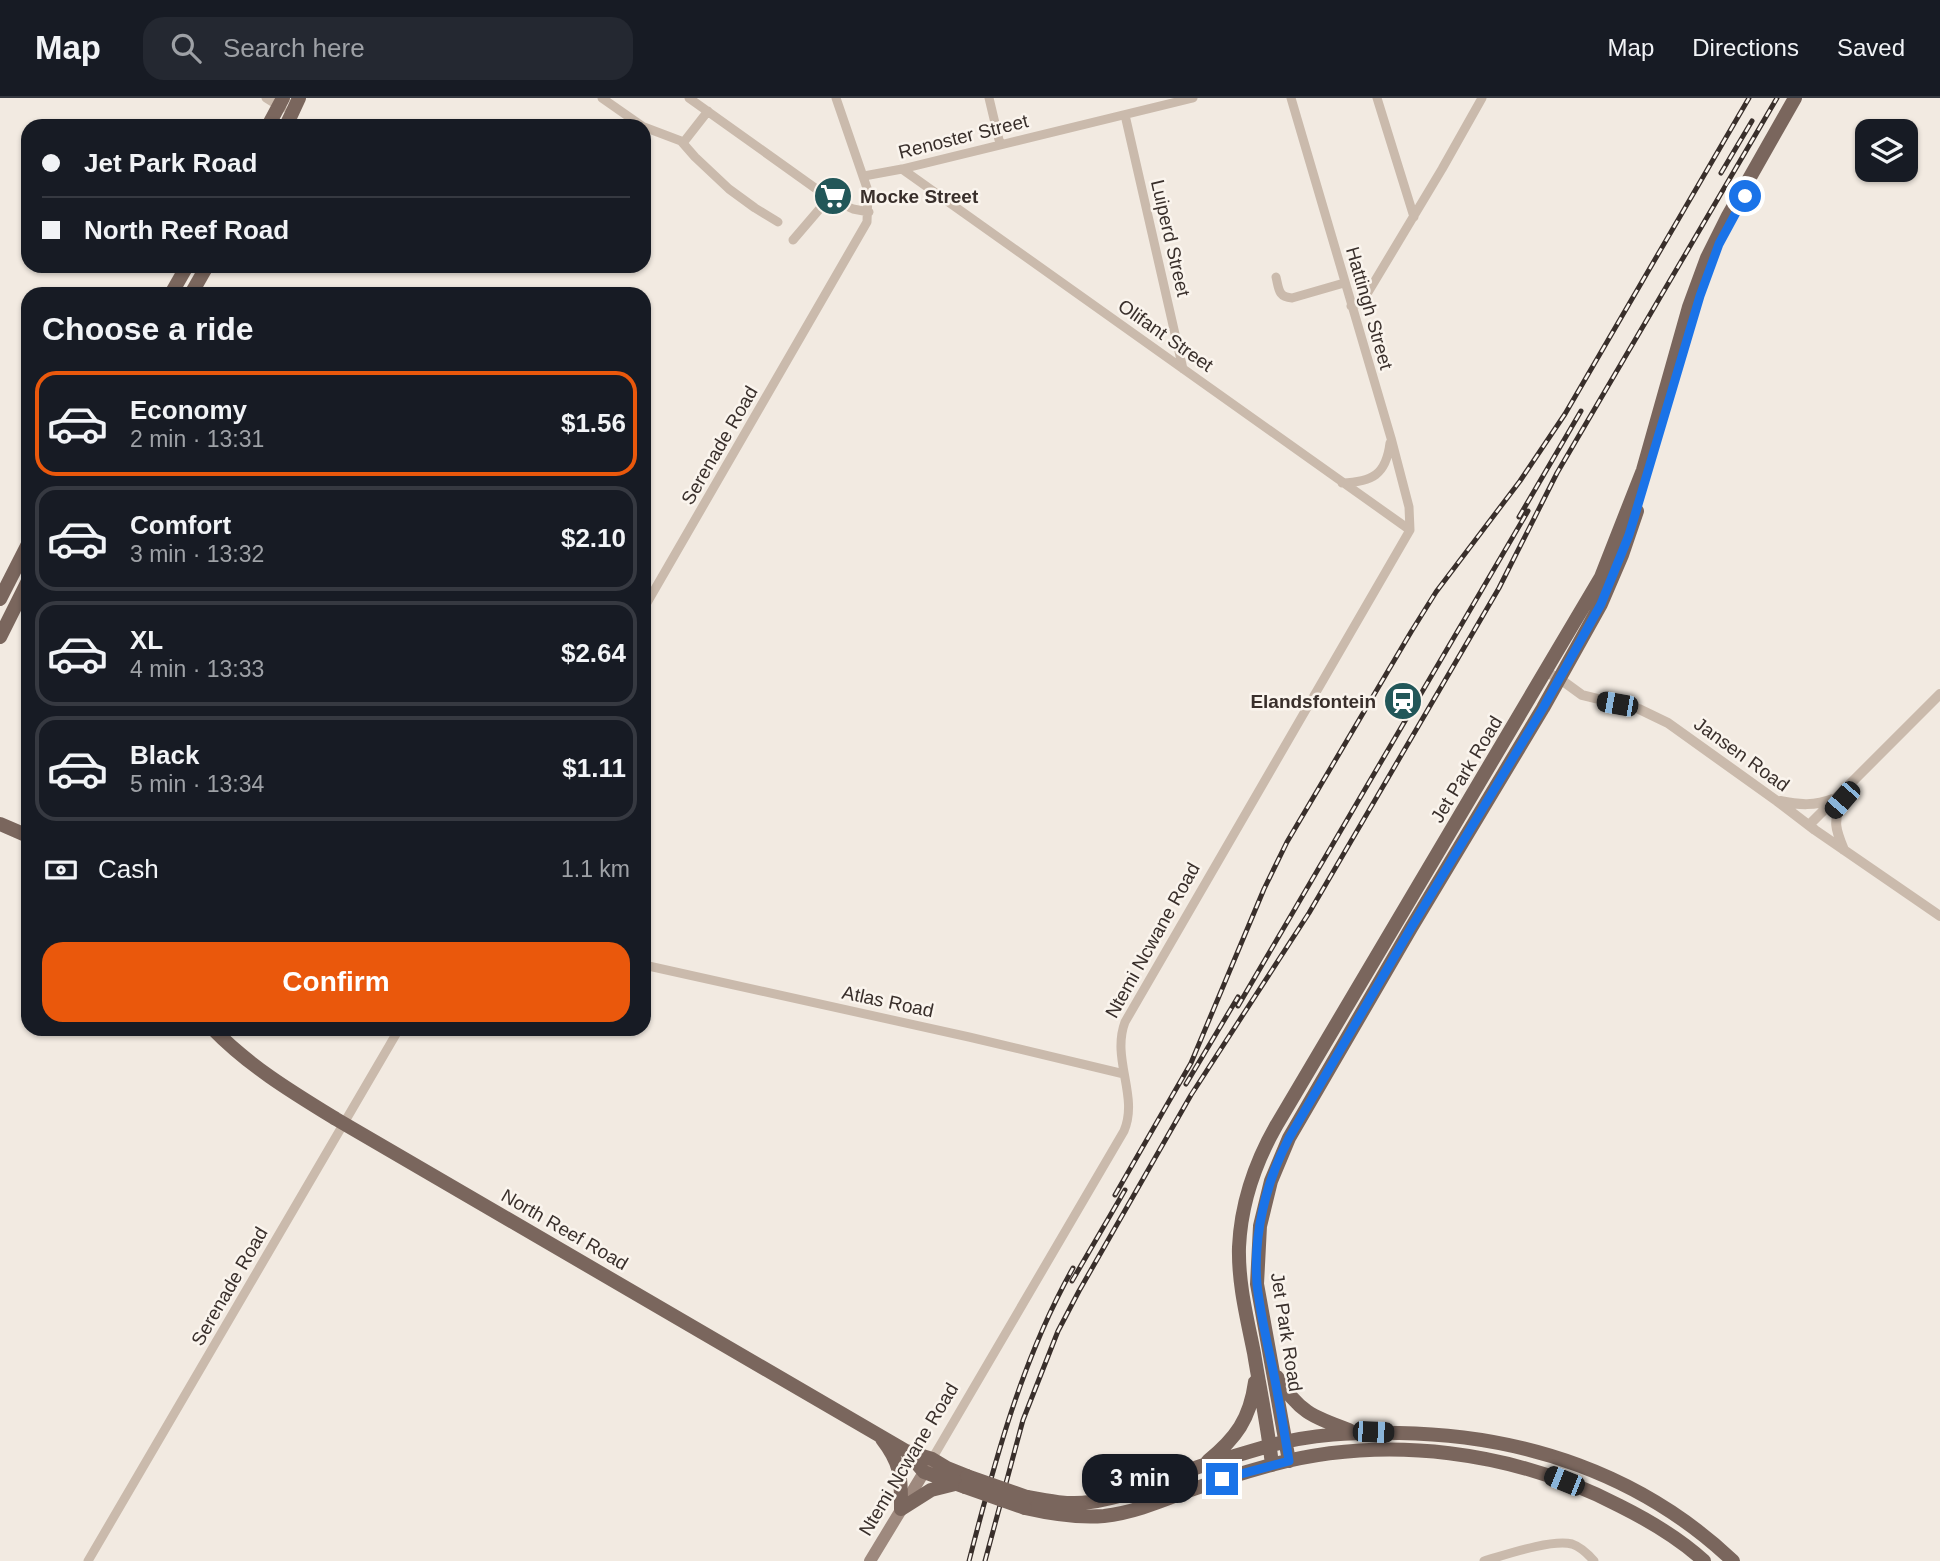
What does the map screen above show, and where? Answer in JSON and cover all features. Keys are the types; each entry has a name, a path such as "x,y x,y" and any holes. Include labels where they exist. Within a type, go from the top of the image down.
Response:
{"main road":[{"path":"289,119 299,98"},
{"name":"Jet Park Road","path":"1272,1465 1240,1277 1239,1245 1249,1188 1259,1158 1601,577 1643,470 1689,307 1707,258 1795,98"},
{"name":"Jet Park Road","path":"1289,1461 1257,1284 1260,1226 1280,1156 1411,928 1560,679 1601,604 1626,545 1694,315 1716,253 1734,216 1802,98"},
{"path":"272,119 281,102"},
{"path":"0,599 21,558"},
{"path":"0,637 21,595"},
{"path":"0,824 21,832"},
{"name":"North Reef Road","path":"219,1036 268,1076 345,1123 928,1465 947,1468 963,1482 1063,1515 1106,1516 1135,1510 1222,1479 1289,1461"},
{"path":"1273,1370 1291,1398 1307,1412 1355,1432"},
{"path":"1201,1466 1224,1448 1240,1428 1249,1409 1256,1372"},
{"path":"1286,1442 1355,1432 1424,1433 1471,1437 1549,1454 1646,1497 1680,1517 1733,1561"},
{"path":"877,1433 899,1466 901,1509"},
{"name":"North Reef Road","path":"1026,1502 1090,1502 1116,1496 1201,1466 1286,1442"},
{"path":"1289,1461 1329,1453 1376,1449 1433,1451 1489,1459 1546,1474 1601,1496 1648,1520 1704,1561"},
{"name":"Ntemi Ncwane Road","path":"870,1561 928,1465"},
{"path":"901,1509 931,1490 963,1482"}],"street":[{"path":"266,98 281,102 289,119"},
{"path":"602,98 633,119"},
{"path":"689,98 829,198 853,209 869,212 864,176 836,98"},
{"path":"989,98 1000,144"},
{"name":"Renoster Street","path":"864,176 1193,98"},
{"name":"Hattingh Street","path":"1291,98 1391,438 1409,507 1409,530"},
{"path":"1377,98 1414,216"},
{"path":"1351,306 1363,299 1482,98"},
{"path":"683,143 708,111"},
{"name":"Luiperd Street","path":"1125,115 1183,369"},
{"path":"651,129 683,143 729,189 778,222"},
{"name":"Olifant Street","path":"902,169 1409,530"},
{"path":"793,240 829,198"},
{"name":"Serenade Road","path":"651,596 863,231 869,212"},
{"path":"1276,277 1280,293 1292,298 1344,282"},
{"path":"1342,483 1368,480 1382,469 1387,461 1391,438"},
{"name":"Ntemi Ncwane Road","path":"928,1465 1124,1131 1129,1108 1120,1046 1125,1022 1409,530"},
{"name":"Jansen Road","path":"1546,671 1589,698 1628,706 1659,718 1940,916"},
{"path":"1812,828 1940,694"},
{"path":"1777,801 1808,805 1840,798 1940,702"},
{"path":"1840,798 1835,825 1844,850"},
{"name":"Atlas Road","path":"651,967 1124,1074"},
{"name":"Serenade Road","path":"88,1561 395,1036"},
{"path":"1483,1561 1514,1557 1542,1546 1569,1543 1582,1549 1594,1561"}],"railway":[{"path":"1115,1195 1191,1063 1264,889 1287,842 1436,592 1520,481 1565,414 1749,98"},
{"path":"985,1561 1023,1420 1058,1331 1079,1291 1191,1095 1309,913 1499,588 1557,473 1777,98"},
{"path":"1721,173 1752,121"},
{"path":"1519,517 1581,411"},
{"path":"1238,1006 1528,511"},
{"path":"1186,1084 1238,997"},
{"path":"1072,1281 1125,1190"},
{"path":"969,1561 1000,1448 1025,1374 1073,1268"}],"place":[{"name":"Mocke Street","path":"833,196"},
{"name":"Elandsfontein","path":"1403,701"}],"route":[{"path":"1222,1479 1289,1461 1257,1284 1260,1226 1280,1156 1411,928 1560,679 1601,604 1629,535 1700,296 1719,244 1745,196"}]}
